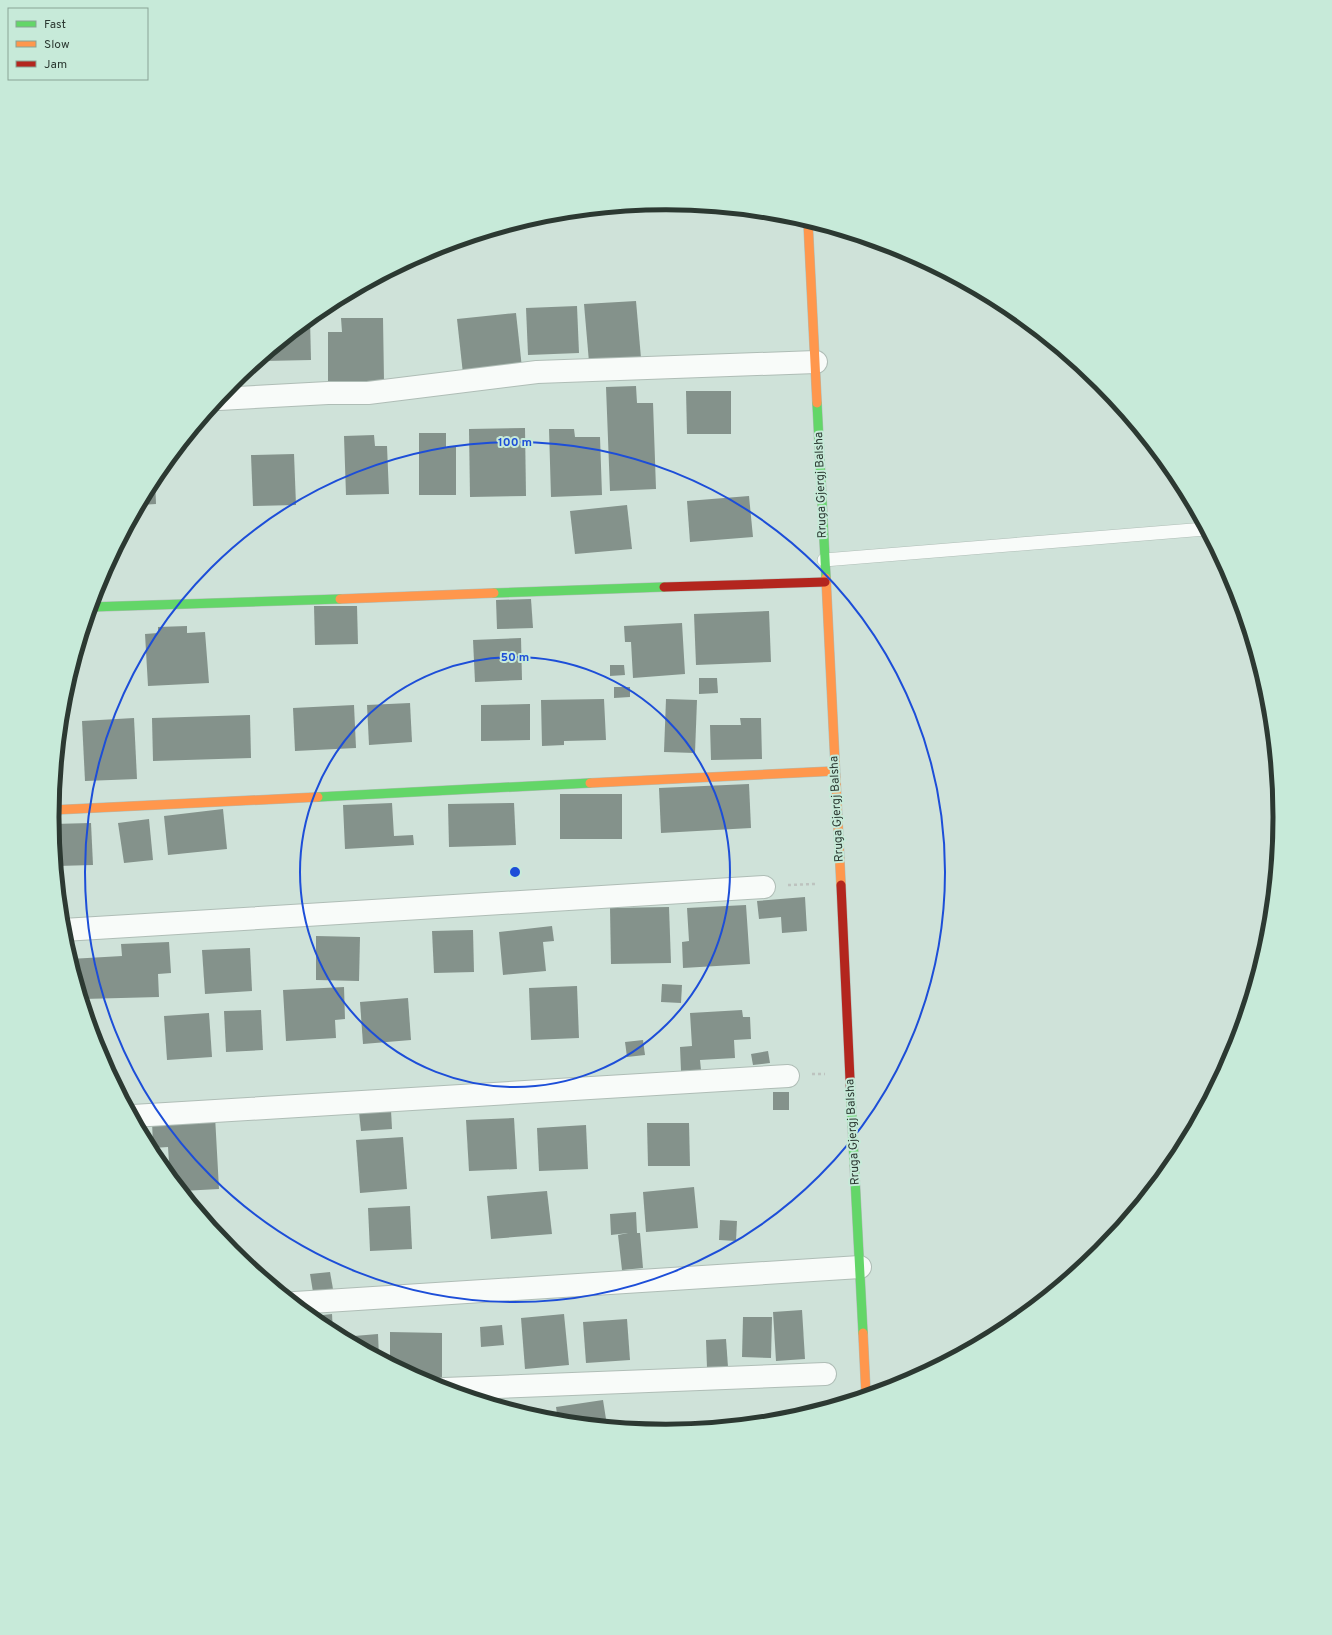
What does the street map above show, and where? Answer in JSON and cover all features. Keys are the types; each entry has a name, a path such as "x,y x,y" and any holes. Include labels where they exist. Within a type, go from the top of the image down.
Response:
{"street":[{"name":"Rruga Gjergj Balsha","path":"808,228 866,1390"},
{"path":"227,399 328,393 368,393 537,372 816,362"},
{"path":"97,607 825,582"},
{"path":"59,810 835,771"},
{"path":"70,930 764,887"},
{"path":"137,1116 788,1076"},
{"path":"301,1303 860,1267"},
{"path":"461,1388 825,1374"}],"lane":[{"path":"824,560 1200,529"}],"path":[{"path":"764,887 841,882"},
{"path":"788,1076 850,1072"}],"building":[{"path":"636,301 641,358 589,362 584,304"},
{"path":"577,306 579,353 528,355 526,308"},
{"path":"516,313 522,368 463,374 457,319"},
{"path":"341,318 383,318 384,381 328,382 328,332 342,332"},
{"path":"310,326 311,360 266,361"},
{"path":"636,386 637,403 653,403 656,489 610,491 606,387"},
{"path":"686,391 731,391 731,434 687,434"},
{"path":"525,428 526,496 470,497 469,429"},
{"path":"549,429 574,429 575,437 600,437 602,495 551,497"},
{"path":"419,433 446,433 446,447 456,447 456,495 419,495"},
{"path":"374,435 375,446 387,446 389,494 346,495 344,436"},
{"path":"294,454 296,505 253,506 251,455"},
{"path":"155,489 156,504 146,505"},
{"path":"749,496 753,537 690,542 687,501"},
{"path":"627,505 632,549 575,554 570,511"},
{"path":"531,599 533,628 497,629 496,600"},
{"path":"314,606 357,606 358,644 315,645"},
{"path":"769,611 771,662 696,665 694,614"},
{"path":"682,623 685,674 633,678 631,642 625,642 624,626"},
{"path":"187,626 187,633 205,632 209,683 148,686 145,634 158,633 158,627"},
{"path":"521,638 522,680 475,682 473,640"},
{"path":"610,665 624,665 625,675 610,676"},
{"path":"699,678 717,678 718,693 699,694"},
{"path":"614,687 630,687 630,697 614,698"},
{"path":"604,699 606,740 564,741 564,745 542,746 541,700"},
{"path":"666,699 697,700 695,753 664,752"},
{"path":"410,703 412,742 369,745 367,705"},
{"path":"530,704 530,740 481,741 481,705"},
{"path":"354,705 356,748 295,751 293,708"},
{"path":"250,715 251,758 153,761 152,718"},
{"path":"134,718 137,779 85,781 82,721"},
{"path":"740,718 761,718 762,759 711,760 710,725 741,725"},
{"path":"749,784 751,828 661,833 659,788"},
{"path":"560,794 622,794 622,839 560,839"},
{"path":"392,803 394,836 413,835 414,845 345,849 343,805"},
{"path":"514,803 516,845 449,847 448,804"},
{"path":"223,809 227,849 168,855 164,816"},
{"path":"149,819 153,860 124,863 118,823"},
{"path":"91,823 93,865 61,866 59,824"},
{"path":"805,897 807,931 782,933 781,917 759,919 757,901"},
{"path":"746,905 750,964 683,968 682,942 689,941 687,908"},
{"path":"669,907 671,963 611,964 610,908"},
{"path":"552,926 554,941 543,942 546,971 503,975 499,932"},
{"path":"473,930 474,972 434,973 432,931"},
{"path":"316,936 360,937 359,981 316,980"},
{"path":"169,942 171,973 158,974 159,997 87,999 76,959 122,956 121,944"},
{"path":"250,948 252,991 205,994 202,950"},
{"path":"662,984 682,985 681,1003 661,1002"},
{"path":"577,986 579,1038 531,1040 529,988"},
{"path":"344,987 345,1019 335,1020 336,1038 286,1041 283,990"},
{"path":"408,998 411,1040 363,1044 360,1002"},
{"path":"261,1010 263,1050 226,1052 224,1011"},
{"path":"742,1010 743,1017 750,1017 751,1039 734,1040 735,1058 700,1060 701,1070 681,1071 680,1047 692,1046 690,1013"},
{"path":"209,1013 212,1057 167,1060 164,1016"},
{"path":"643,1040 645,1055 627,1057 625,1042"},
{"path":"768,1051 770,1063 753,1065 751,1054"},
{"path":"773,1092 789,1092 789,1110 773,1110"},
{"path":"391,1110 392,1129 361,1131 359,1112"},
{"path":"215,1116 219,1189 187,1191 169,1167 168,1147 157,1148 153,1142 152,1120"},
{"path":"514,1118 517,1169 469,1171 466,1120"},
{"path":"647,1123 689,1123 690,1166 648,1166"},
{"path":"586,1125 588,1169 539,1171 537,1128"},
{"path":"403,1137 407,1189 360,1193 356,1140"},
{"path":"694,1187 698,1228 646,1232 643,1192"},
{"path":"547,1191 552,1234 491,1239 487,1196"},
{"path":"410,1206 412,1249 370,1251 368,1208"},
{"path":"636,1212 637,1233 640,1233 643,1268 622,1270 618,1235 628,1233 611,1235 610,1214"},
{"path":"720,1220 737,1221 736,1241 719,1240"},
{"path":"330,1272 333,1289 313,1292 310,1274"},
{"path":"802,1310 805,1359 776,1361 773,1312"},
{"path":"332,1314 333,1324 329,1322 320,1315"},
{"path":"564,1314 569,1365 525,1369 521,1318"},
{"path":"743,1317 772,1317 771,1358 742,1357"},
{"path":"627,1319 630,1360 586,1363 583,1322"},
{"path":"502,1325 504,1345 481,1347 480,1327"},
{"path":"390,1332 442,1333 442,1378 433,1378 390,1358"},
{"path":"378,1334 379,1352 362,1343 351,1336"},
{"path":"726,1339 728,1367 707,1368 706,1340"},
{"path":"603,1400 606,1419 599,1420 557,1414 556,1407"}],"traffic: fast":[{"path":"817,403 826,578"},
{"path":"494,593 664,587"},
{"path":"97,607 340,599"},
{"path":"318,797 590,783"},
{"path":"851,1101 863,1333"}],"traffic: slow":[{"path":"808,228 817,403"},
{"path":"826,578 841,885"},
{"path":"340,599 494,593"},
{"path":"590,783 835,771"},
{"path":"59,810 318,797"},
{"path":"863,1333 866,1390"}],"traffic: jam":[{"path":"664,587 825,582"},
{"path":"841,885 851,1101"}]}
